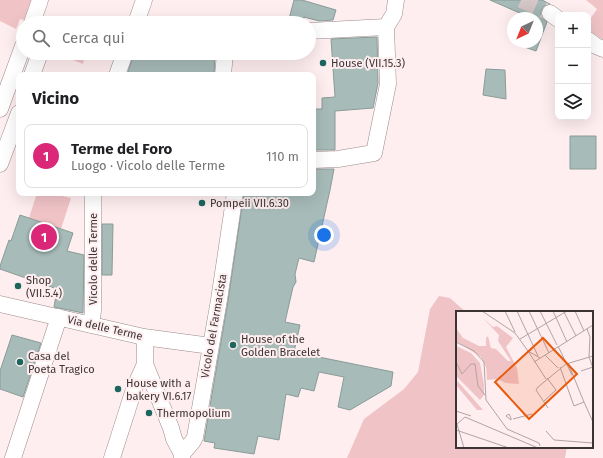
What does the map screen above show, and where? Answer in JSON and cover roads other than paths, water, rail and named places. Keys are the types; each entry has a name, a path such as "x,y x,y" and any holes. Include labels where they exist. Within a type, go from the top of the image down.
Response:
{"street":[{"path":"35,16 40,0"},
{"path":"138,16 144,0"},
{"path":"316,160 338,159 374,153 388,84 386,27 394,14 396,0"},
{"path":"316,31 386,27"},
{"path":"591,42 603,49"},
{"path":"0,109 18,60"},
{"path":"33,72 37,60"},
{"path":"118,72 122,60"},
{"path":"223,72 224,60"},
{"path":"0,164 16,121"},
{"name":"Vicolo delle Terme","path":"91,325 93,311 93,196"},
{"name":"Vicolo del Farmacista","path":"182,456 195,437 219,300 235,196"},
{"name":"Via delle Terme","path":"0,304 144,337 211,346"},
{"path":"13,458 59,317"},
{"path":"144,337 145,364 182,456"},
{"path":"112,458 131,397 145,364"}],"tunnel":[{"path":"521,0 550,13"}],"place":[{"name":"House (VII.15.3)","path":"323,63"},
{"name":"Pompeii VII.6.30","path":"202,203"},
{"name":"Terme del Foro","path":"44,237"},
{"name":"Shop (VII.5.4)","path":"18,286"},
{"name":"House of the Golden Bracelet","path":"233,345"},
{"name":"Casa del Poeta Tragico","path":"20,362"},
{"name":"House with a bakery VI.6.17","path":"118,389"},
{"name":"Thermopolium","path":"149,413"}]}
